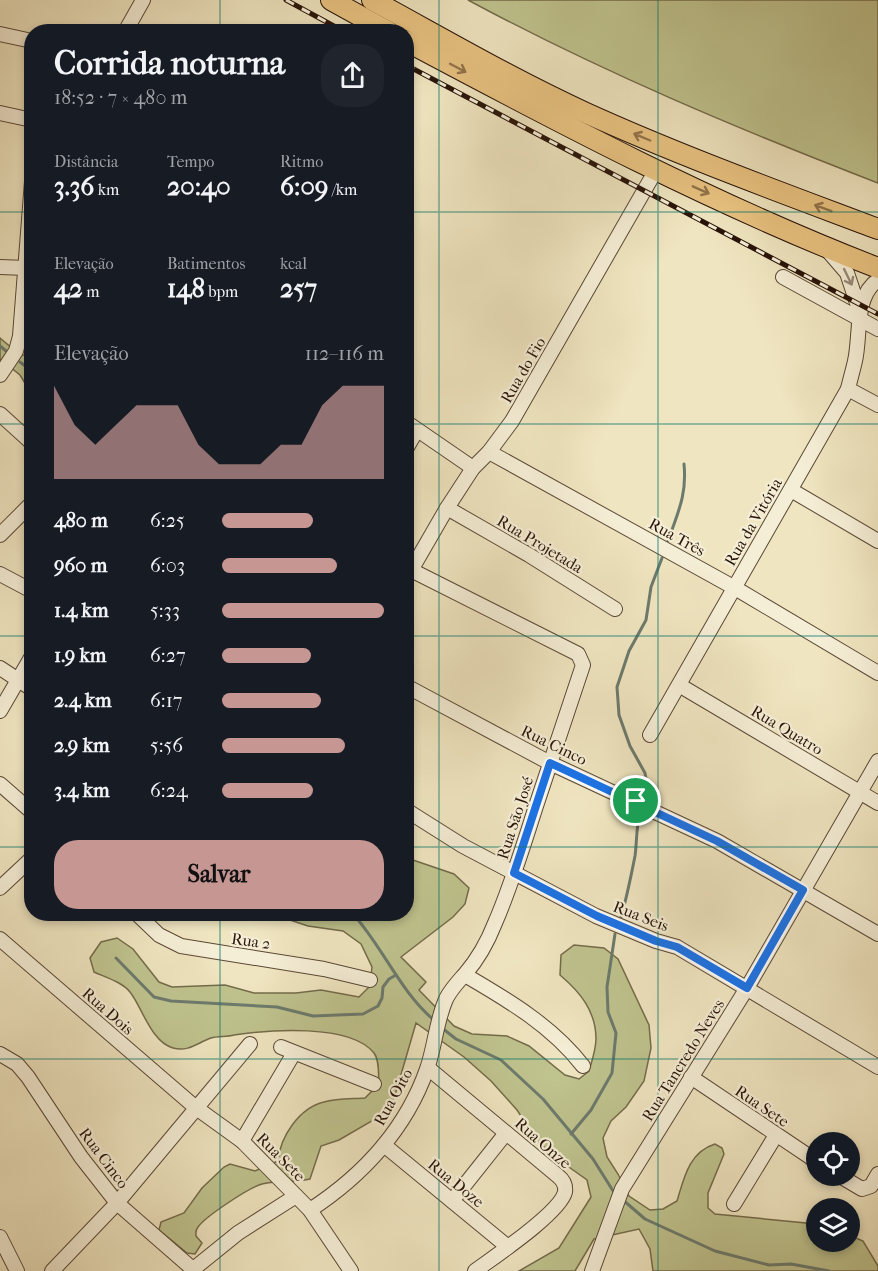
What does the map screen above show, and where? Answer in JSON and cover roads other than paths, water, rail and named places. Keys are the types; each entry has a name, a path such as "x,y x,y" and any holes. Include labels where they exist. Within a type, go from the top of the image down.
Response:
{"highway":[{"path":"330,0 374,24"},
{"path":"372,0 587,113 648,140 878,229"},
{"path":"414,45 553,120 656,170 878,268"}],"street":[{"path":"130,24 143,0"},
{"path":"0,34 24,39"},
{"path":"0,113 24,118"},
{"name":"Rua do Fio","path":"414,565 473,468 489,452 512,421 544,369 656,170"},
{"name":"Rua da Vitória","path":"822,245 838,260 847,273 858,303 860,318"},
{"path":"0,267 24,268"},
{"path":"783,278 878,329"},
{"name":"Rua da Vitória","path":"650,735 848,389 866,292 869,286 878,280"},
{"path":"0,375 16,351 20,336 24,291"},
{"path":"848,389 878,405"},
{"path":"0,414 24,436"},
{"path":"414,427 473,468"},
{"name":"Rua Três","path":"489,452 735,588 878,673"},
{"path":"791,490 878,541"},
{"name":"Rua Projetada","path":"447,508 529,555 615,609"},
{"path":"0,535 24,511"},
{"path":"0,574 24,587"},
{"name":"Rua São José","path":"414,576 578,654 583,665 514,873 488,938 465,975"},
{"path":"0,668 24,684"},
{"path":"0,711 24,670"},
{"name":"Rua Quatro","path":"679,685 878,803"},
{"name":"Rua Cinco","path":"414,690 550,763 717,841 878,934"},
{"name":"Rua Tancredo Neves","path":"592,1271 622,1189 747,988 878,761"},
{"path":"0,784 24,805"},
{"name":"Rua Seis","path":"414,815 463,846 597,916 656,941 677,947 878,1067"},
{"path":"0,888 24,866"},
{"name":"Rua 2","path":"144,921 159,935 181,946 324,969 370,980"},
{"name":"Rua Dois","path":"0,939 195,1107"},
{"path":"465,975 534,1018 556,1037 583,1066"},
{"name":"Rua Oito","path":"310,1210 336,1193 360,1172 399,1125 413,1102 428,1068 437,1024 450,993 465,975"},
{"path":"52,1271 117,1203 250,1044"},
{"path":"280,1047 374,1084"},
{"path":"242,1142 294,1053"},
{"name":"Rua Cinco","path":"0,1054 17,1064 28,1077 81,1156 117,1203 193,1270"},
{"name":"Rua Onze","path":"428,1068 558,1176 564,1182 566,1189 563,1197 538,1224 475,1271"},
{"name":"Rua Sete","path":"691,1077 806,1154"},
{"name":"Rua Sete","path":"193,1270 238,1233 296,1196 242,1142 195,1107"},
{"path":"452,1201 506,1132"},
{"path":"734,1204 776,1135"},
{"name":"Rua Doze","path":"384,1145 508,1246"},
{"path":"855,1186 867,1189 872,1186 878,1174"},
{"path":"296,1196 310,1210 351,1271"},
{"path":"0,1237 17,1271"}],"waterway":[{"path":"0,346 6,351"},
{"path":"20,362 24,365"},
{"path":"668,541 683,494 684,464"},
{"path":"646,796 648,790 645,773 630,746 619,715 617,687 629,651 646,620 651,587 662,558"},
{"path":"621,917 635,856 640,813"},
{"path":"359,921 412,997 435,1021"},
{"path":"571,1134 591,1110 612,1073 616,1033 608,1012 607,987 615,934"},
{"path":"116,958 154,997 171,1001 277,1007 313,1016 363,1014 378,1006 382,998 383,987 389,979 396,975"},
{"path":"442,1028 456,1039 501,1060 543,1099 593,1159 615,1194"},
{"path":"623,1200 645,1219 715,1251 769,1265 791,1264 829,1271"}],"railway":[{"path":"286,0 330,24"},
{"path":"414,69 878,314"}]}
